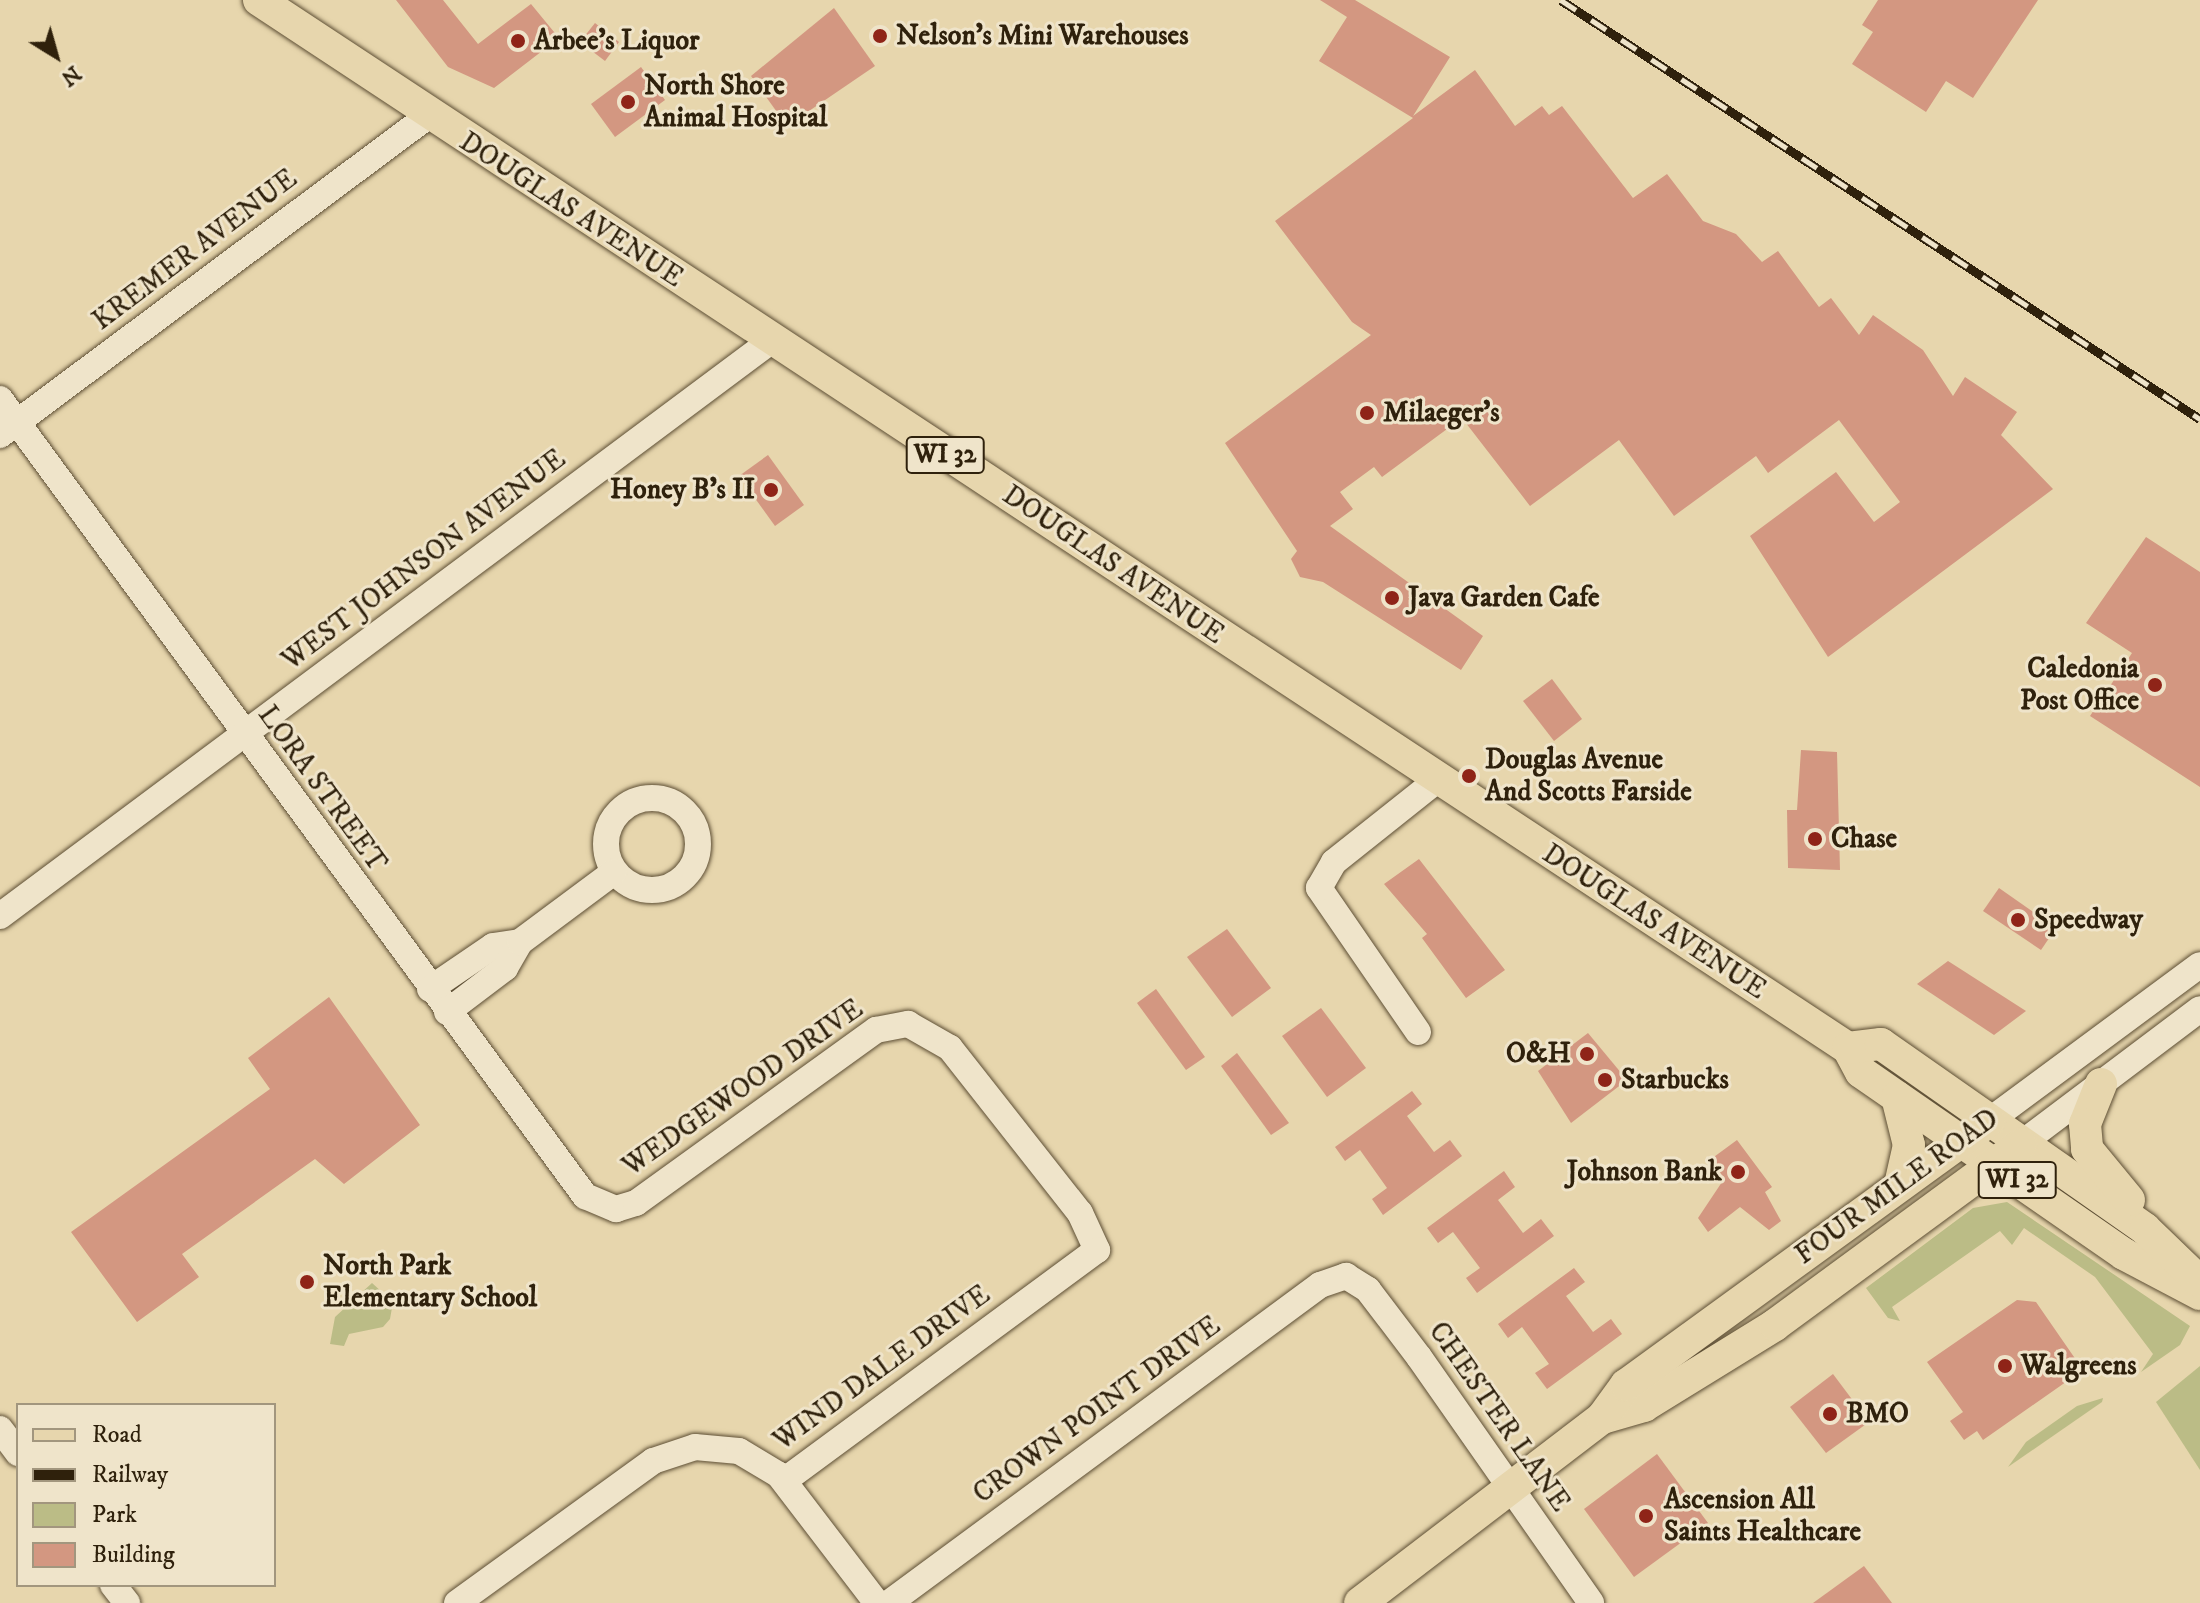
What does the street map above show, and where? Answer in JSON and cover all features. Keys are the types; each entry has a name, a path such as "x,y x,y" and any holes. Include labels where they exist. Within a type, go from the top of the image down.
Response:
{"main road":[{"name":"DOUGLAS AVENUE","path":"259,0 428,116 1848,1048 1861,1072 2124,1254 2200,1294"},
{"name":"WI 32","path":"1848,1048 1881,1044 2131,1219 2200,1282"},
{"path":"2101,1084 2088,1110 2087,1149 2128,1192 2131,1219"},
{"path":"1897,1097 1909,1145 1900,1185"},
{"name":"FOUR MILE ROAD","path":"1360,1603 1602,1418 1626,1385 1989,1121"},
{"name":"FOUR MILE ROAD","path":"1602,1418 1644,1406 1775,1325 2021,1144"}],"street":[{"name":"KREMER AVENUE","path":"8,429 428,116"},
{"name":"WEST JOHNSON AVENUE","path":"0,916 771,341"},
{"name":"LORA STREET","path":"0,399 8,429 243,735 585,1196 604,1207"},
{"path":"1418,1032 1319,888 1334,862 1437,780"},
{"path":"447,1012 505,968 520,942 614,872"},
{"path":"430,989 493,946 520,942"},
{"name":"FOUR MILE ROAD","path":"1989,1121 2200,965"},
{"name":"FOUR MILE ROAD","path":"2021,1144 2200,1009"},
{"name":"WEDGEWOOD DRIVE","path":"604,1207 636,1203 664,1187 876,1030 908,1024 950,1048 1080,1213 1097,1250"},
{"name":"WIND DALE DRIVE","path":"457,1603 675,1451 739,1451 785,1480 1097,1250"},
{"name":"CHESTER LANE","path":"1346,1276 1385,1312 1591,1603"},
{"name":"CROWN POINT DRIVE","path":"889,1603 1320,1285 1346,1276"},
{"path":"0,1429 16,1450"},
{"path":"785,1480 877,1603"},
{"path":"115,1587 127,1603"}],"green space":[{"path":"2007,1202 2190,1326 2180,1345 2141,1372 2153,1354 2095,1277 2024,1228 2012,1245 2000,1231 1892,1307 1900,1321 1888,1318 1866,1288 1973,1208"},
{"path":"372,1283 393,1302 390,1319 383,1327 349,1334 344,1346 330,1344 335,1317"},
{"path":"2200,1366 2200,1470 2156,1402"},
{"path":"2103,1398 2102,1402 2008,1467 2026,1442 2077,1406"}],"building":[{"name":"Arbee's Liquor","path":"396,0 443,0 478,44 531,4 559,38 494,88 448,67"},
{"path":"1320,0 1355,0 1450,57 1413,116 1475,70 1515,126 1542,106 1549,115 1562,106 1633,198 1667,174 1703,221 1736,234 1762,262 1778,251 1819,307 1831,298 1859,335 1873,315 1923,350 1953,396 1965,377 2017,412 2001,435 2053,489 1828,657 1750,536 1836,472 1874,522 1900,502 1839,420 1768,473 1756,456 1674,516 1619,440 1530,506 1462,418 1382,477 1374,467 1340,492 1353,509 1330,526 1483,636 1461,670 1323,582 1300,577 1291,559 1297,551 1225,443 1371,335 1352,322 1275,221 1413,118 1319,61 1347,17"},
{"path":"1878,0 2038,0 1973,98 1946,81 1926,112 1852,64 1873,32 1862,25"},
{"path":"834,8 875,66 787,126 751,76"},
{"path":"595,23 619,42 605,61 580,42"},
{"name":"North Shore Animal Hospital","path":"641,67 665,100 615,137 591,104"},
{"name":"Honey B's II","path":"768,455 804,505 775,526 739,476"},
{"name":"Caledonia Post Office","path":"2146,537 2200,572 2200,787 2090,716 2132,653 2086,623"},
{"path":"1552,679 1582,719 1554,741 1523,701"},
{"path":"1801,750 1837,752 1840,870 1788,868 1787,810 1797,810"},
{"path":"1419,859 1505,970 1466,998 1422,938 1427,934 1384,884"},
{"path":"1999,888 2056,928 2041,950 1983,911"},
{"path":"1227,929 1271,988 1232,1017 1187,957"},
{"path":"1948,961 2026,1011 1994,1035 1917,984"},
{"path":"1156,989 1205,1057 1186,1070 1137,1003"},
{"path":"329,997 420,1125 344,1184 315,1159 182,1254 199,1277 137,1322 71,1232 270,1089 248,1058"},
{"path":"1321,1008 1366,1068 1327,1097 1282,1036"},
{"path":"1588,1033 1627,1080 1571,1123 1538,1071"},
{"path":"1237,1053 1289,1123 1271,1135 1221,1066"},
{"path":"1412,1091 1422,1104 1407,1116 1434,1152 1450,1140 1462,1156 1383,1215 1372,1199 1387,1188 1360,1150 1345,1161 1335,1147"},
{"path":"1737,1140 1772,1187 1765,1192 1781,1221 1769,1230 1740,1207 1708,1232 1698,1218 1722,1182 1707,1162"},
{"path":"1504,1171 1515,1187 1498,1200 1523,1233 1541,1219 1554,1236 1477,1293 1466,1278 1480,1268 1453,1232 1438,1243 1427,1228"},
{"path":"1574,1268 1585,1282 1566,1296 1593,1332 1611,1319 1622,1334 1547,1389 1535,1373 1549,1364 1522,1327 1508,1338 1498,1324"},
{"name":"Walgreens","path":"2017,1300 2036,1302 2083,1370 1983,1440 1977,1431 1964,1440 1950,1421 1963,1412 1927,1362"},
{"name":"BMO","path":"1833,1374 1869,1422 1826,1453 1790,1407"},
{"name":"Ascension All Saints Healthcare","path":"1657,1454 1708,1523 1634,1577 1584,1509"},
{"path":"1864,1566 1892,1603 1813,1603"}],"railway":[{"path":"1561,0 2200,419"}],"place":[{"name":"Nelson's Mini Warehouses","path":"880,36"},
{"name":"Arbee's Liquor","path":"518,41"},
{"name":"North Shore Animal Hospital","path":"628,102"},
{"name":"Milaeger's","path":"1367,413"},
{"name":"Honey B's II","path":"771,490"},
{"name":"Java Garden Cafe","path":"1392,598"},
{"name":"Caledonia Post Office","path":"2155,685"},
{"name":"Douglas Avenue And Scotts Farside","path":"1469,776"},
{"name":"Chase","path":"1815,839"},
{"name":"Speedway","path":"2018,920"},
{"name":"O&H","path":"1587,1054"},
{"name":"Starbucks","path":"1605,1080"},
{"name":"Johnson Bank","path":"1738,1172"},
{"name":"North Park Elementary School","path":"307,1282"},
{"name":"Walgreens","path":"2005,1366"},
{"name":"BMO","path":"1830,1414"},
{"name":"Ascension All Saints Healthcare","path":"1646,1516"}]}
